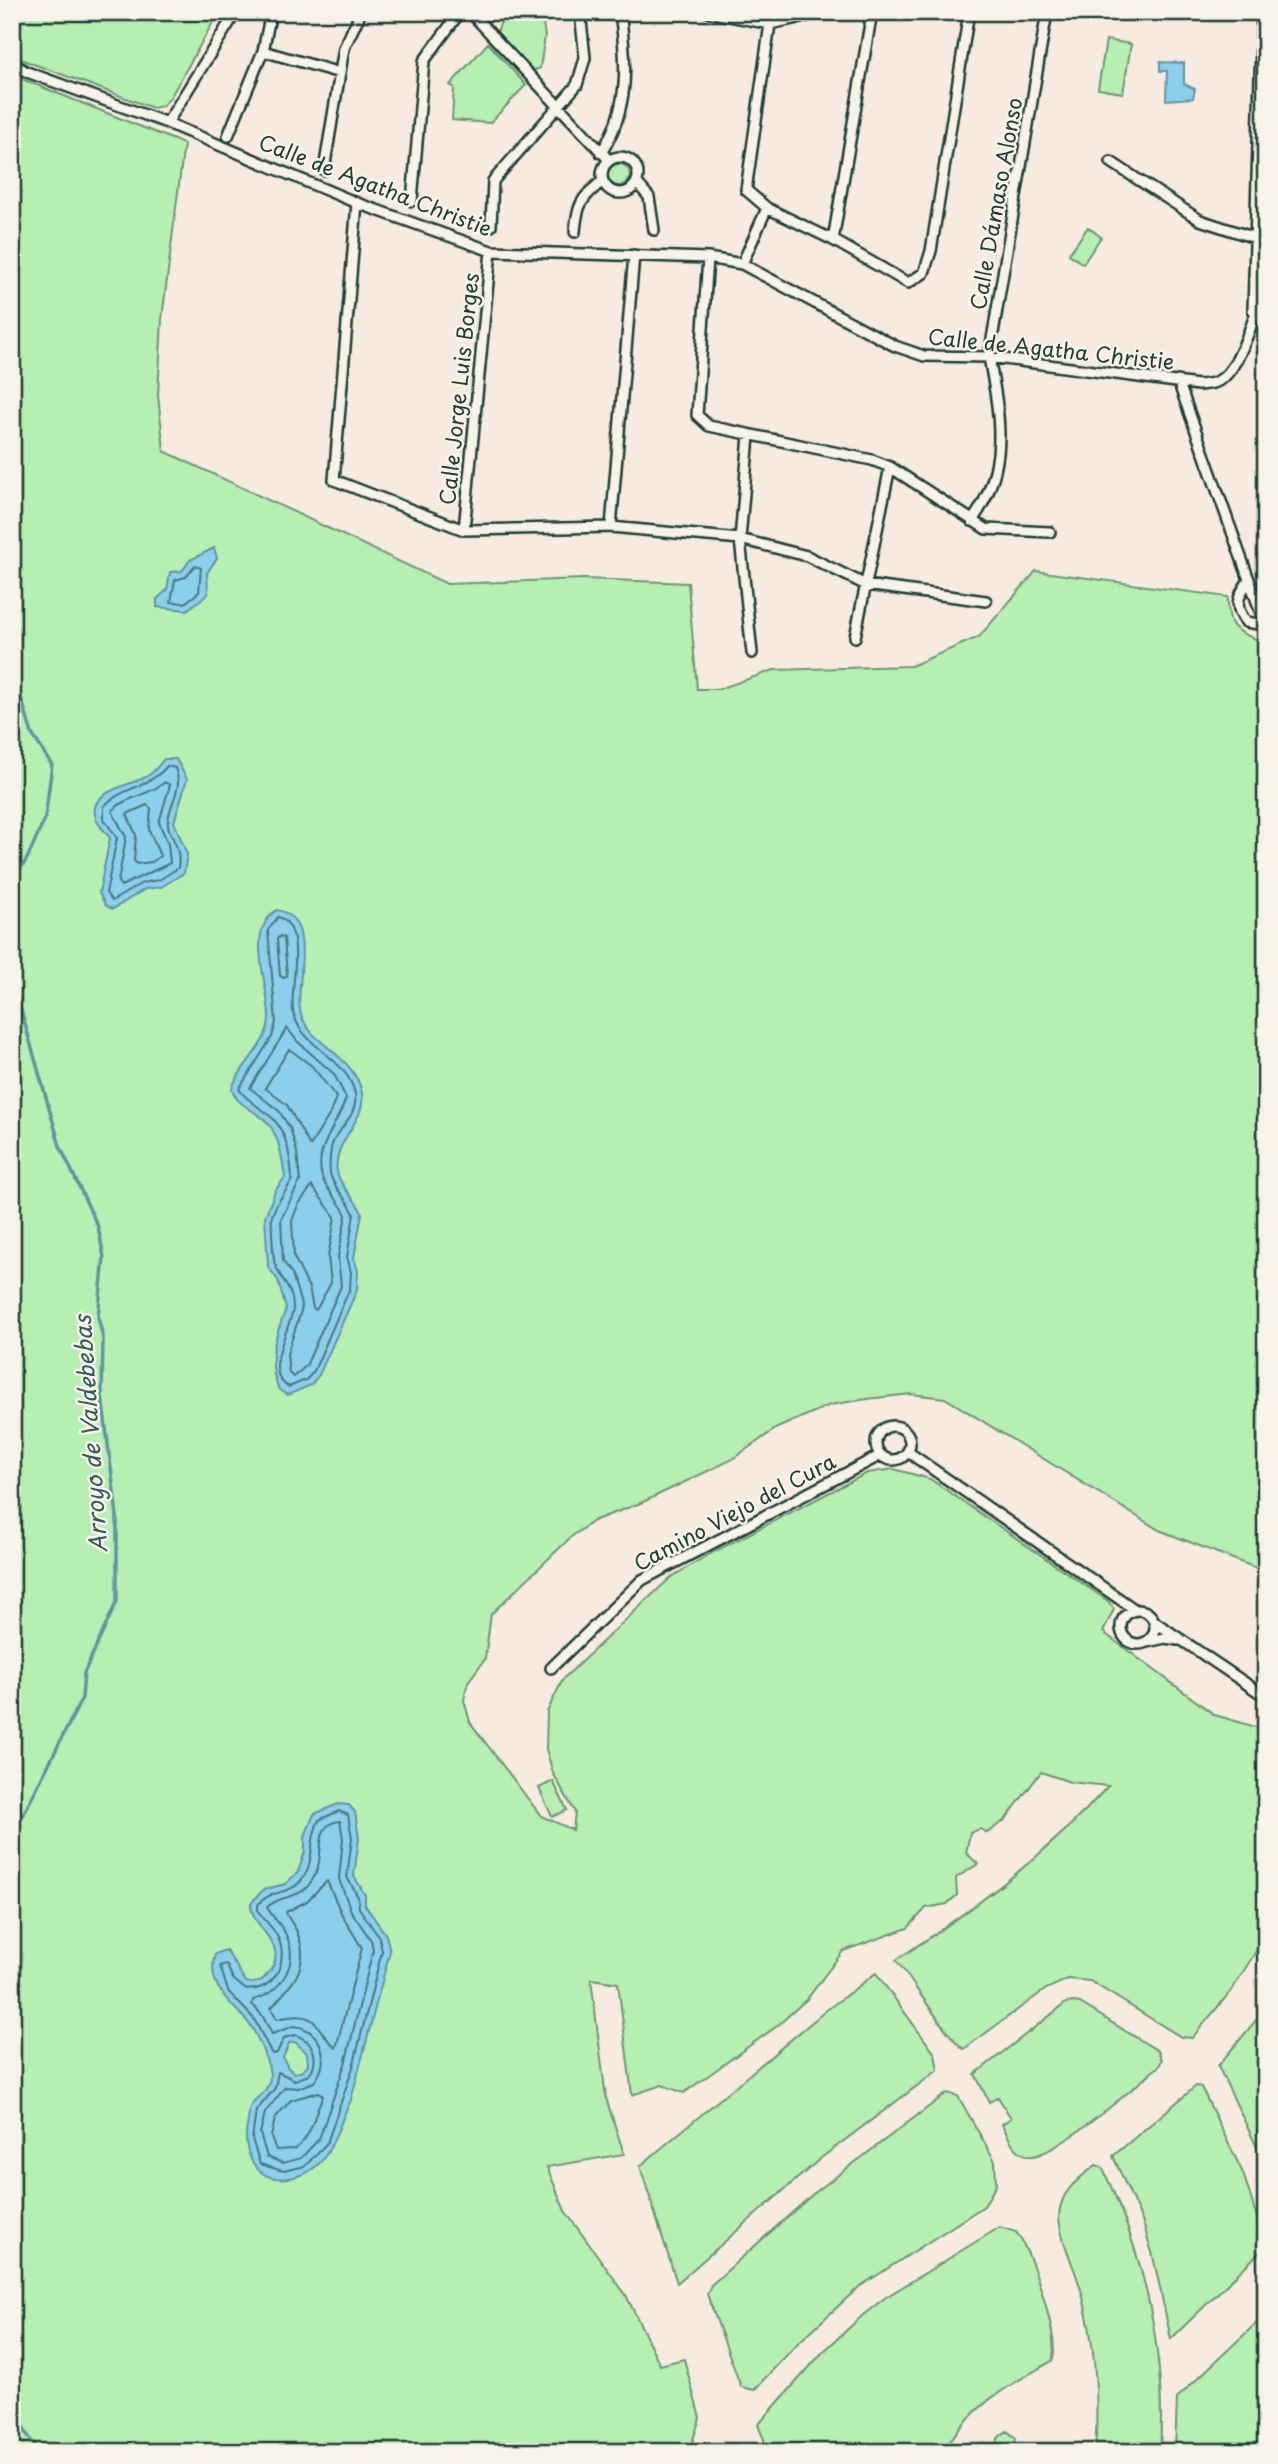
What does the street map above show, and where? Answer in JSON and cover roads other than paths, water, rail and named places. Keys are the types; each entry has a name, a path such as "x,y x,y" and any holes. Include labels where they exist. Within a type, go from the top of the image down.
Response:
{"street":[{"path":"167,123 236,12"},
{"path":"228,136 263,51 271,12"},
{"path":"324,170 344,48 361,12"},
{"path":"412,201 424,61 460,12"},
{"path":"470,12 610,160"},
{"path":"491,226 493,181 577,85 585,58 580,12"},
{"path":"601,153 615,130 626,90 626,55 620,12"},
{"path":"708,12 770,24 826,12"},
{"path":"833,240 872,12"},
{"path":"770,24 746,190 767,208 833,240 908,283 924,273 931,251 969,12"},
{"name":"Calle Dámaso Alonso","path":"972,521 993,484 1000,456 996,397 989,357 1047,12"},
{"name":"Calle de Agatha Christie","path":"1253,316 1262,12"},
{"path":"263,51 340,73"},
{"name":"Calle de Agatha Christie","path":"12,63 27,72 167,123 357,203 491,250 708,258 742,264 895,346 924,356 989,357 1178,382 1214,383 1226,375 1244,343 1266,288"},
{"path":"621,156 632,161 638,171 636,183 622,193 610,190 603,181 603,169 610,160 621,156"},
{"path":"1111,162 1200,220 1255,237"},
{"path":"575,232 577,204 603,181"},
{"path":"636,183 649,197 654,230"},
{"path":"357,203 334,480 464,530 611,527 740,539 807,556 866,585 986,601"},
{"path":"742,264 767,208"},
{"name":"Calle Jorge Luis Borges","path":"464,530 491,250"},
{"path":"611,527 634,255"},
{"path":"708,258 697,415 709,426 872,460 890,467 986,528 1050,532"},
{"path":"1178,382 1265,626"},
{"path":"749,436 740,539 752,653"},
{"path":"855,637 890,467"},
{"path":"1249,580 1238,596 1237,611 1246,622 1265,626"},
{"path":"888,1426 905,1430 911,1441 908,1452 895,1460 881,1455 876,1438 888,1426"},
{"path":"908,1452 1110,1594 1134,1609 1148,1612 1155,1622 1266,1697"},
{"name":"Camino Viejo del Cura","path":"551,1668 642,1580 881,1455"},
{"path":"1110,1594 1124,1617"},
{"path":"1134,1609 1124,1617 1121,1627 1125,1638 1135,1644 1165,1638 1183,1641"},
{"path":"1146,1642 1154,1632 1155,1622"}],"water":[{"path":"1160,62 1184,63 1184,84 1195,89 1193,98 1166,100 1167,71 1160,71"},
{"path":"214,548 217,558 207,573 208,594 187,610 157,607 157,599 167,590 170,572 182,571 190,560"},
{"path":"164,759 176,759 187,779 174,822 187,854 184,873 161,887 145,889 113,909 106,906 99,893 110,838 97,821 97,802 112,790 149,775"},
{"path":"277,910 290,915 301,938 299,999 304,1022 320,1041 350,1068 362,1093 360,1113 344,1141 337,1161 339,1177 362,1213 354,1258 358,1271 357,1290 319,1375 311,1385 288,1395 279,1390 273,1369 276,1339 286,1309 278,1280 268,1267 265,1217 275,1191 285,1177 283,1163 278,1142 268,1123 242,1104 232,1088 260,1045 268,1027 268,1004 260,944 267,919"},
{"path":"338,1804 349,1805 355,1812 359,1838 354,1876 365,1895 365,1905 386,1935 390,1951 351,2100 330,2149 314,2168 303,2174 276,2178 258,2170 248,2153 246,2142 249,2109 268,2085 268,2065 253,2029 216,1984 213,1965 215,1954 226,1950 246,1982 252,1983 264,1978 274,1965 276,1955 273,1946 252,1912 251,1903 263,1890 285,1884 298,1872 305,1851 305,1836 314,1814","holes":["295,2042 307,2053 308,2064 303,2071 295,2073 288,2068 283,2058 289,2043"]}],"waterway":[{"name":"Arroyo de Valdebebas","path":"12,685 19,690 32,734 52,765 45,818 27,859 12,881"},
{"name":"Arroyo de Valdebebas","path":"12,979 60,1146 98,1227 104,1257 98,1317 103,1338 102,1396 117,1516 117,1601 84,1673 82,1698 12,1837"},
{"name":"Arroyo de Valdebebas","path":"12,2393 25,2431 38,2452"}]}
